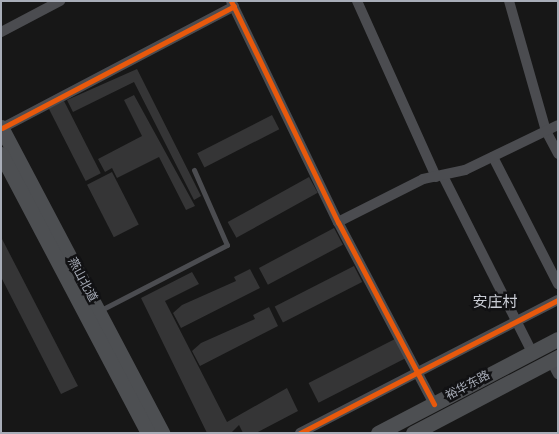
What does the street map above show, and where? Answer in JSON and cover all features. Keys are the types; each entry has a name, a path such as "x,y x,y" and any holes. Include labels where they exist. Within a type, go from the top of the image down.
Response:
{"main road":[{"name":"燕山北道","path":"2,128 162,433"},
{"name":"燕山北道","path":"1,154 148,433"},
{"name":"裕华东路","path":"378,433 558,339"},
{"name":"裕华东路","path":"413,433 555,364"}],"street":[{"path":"1,32 60,1"},
{"path":"358,1 440,177 532,352"},
{"path":"509,1 546,131 558,154"},
{"path":"2,128 232,4 338,222 434,404"},
{"path":"338,222 422,179 440,177 493,157 558,125"},
{"path":"493,157 558,284"},
{"path":"300,433 558,300"}],"lane":[{"path":"98,311 227,245 194,170"}],"building":[{"path":"137,69 201,196 194,200 134,82 73,112 67,100"},
{"path":"134,95 195,206 186,210 159,157 117,178 112,168 105,172 98,159 142,136 124,100"},
{"path":"64,101 101,173 86,181 49,109"},
{"path":"272,115 279,129 204,167 197,153"},
{"path":"112,172 139,225 114,237 87,185"},
{"path":"309,177 318,193 236,238 228,222"},
{"path":"334,228 343,245 268,285 259,268"},
{"path":"1,237 78,386 61,394 1,277"},
{"path":"354,266 362,282 283,322 275,306"},
{"path":"250,269 260,288 181,328 173,313 182,305 236,281 234,277"},
{"path":"192,272 199,284 165,301 227,422 287,388 298,411 256,433 243,433 239,425 231,433 207,433 141,298"},
{"path":"269,307 278,326 200,366 192,351 201,343 255,319 253,315"},
{"path":"395,339 405,359 319,403 309,383"}],"cycle path":[{"path":"231,1 338,222 434,404"},
{"path":"2,128 234,6"},
{"path":"300,433 558,300"}],"district":[{"name":"安庄村","path":"495,303"}]}
